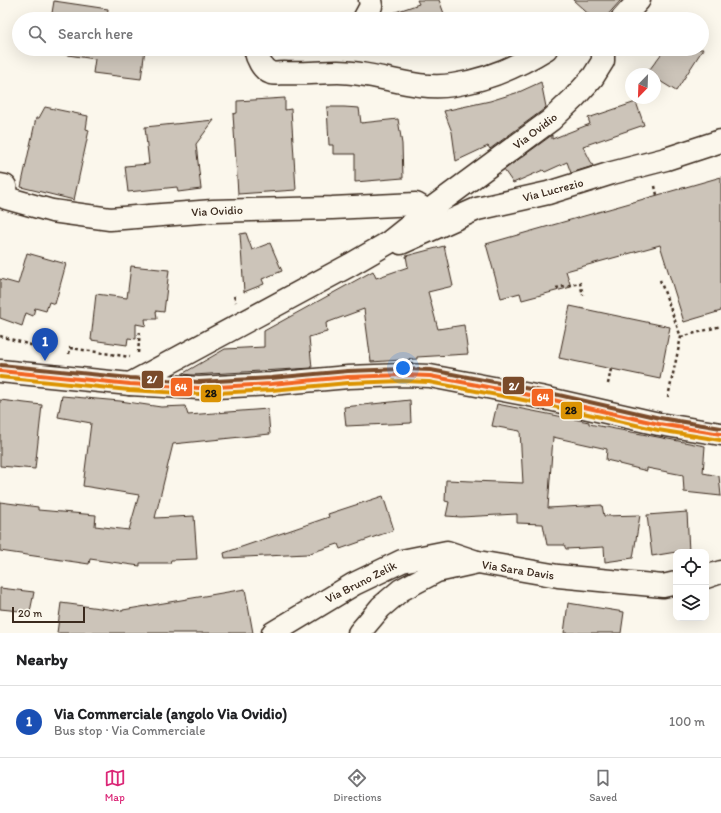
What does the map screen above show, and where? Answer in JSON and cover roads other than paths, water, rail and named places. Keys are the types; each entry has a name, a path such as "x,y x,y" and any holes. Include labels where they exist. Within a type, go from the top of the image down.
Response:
{"street":[{"path":"368,12 371,6 370,0"},
{"path":"628,12 639,0"},
{"path":"257,56 260,65 271,73 298,74 340,72 376,77 419,86 452,85 489,76 516,66 534,56"},
{"name":"Via Ovidio","path":"130,384 388,243 428,211 551,120 593,77 602,61 602,56"},
{"name":"Via Lucrezio","path":"388,243 403,243 448,221 477,209 548,193 721,142"},
{"name":"Via Ovidio","path":"3,192 52,211 110,219 213,211 416,204 428,211"},
{"path":"0,371 130,384 199,388 271,384 348,377 403,375 430,376 540,397 659,424 721,434"},
{"name":"Via Bruno Zelik","path":"273,633 354,584 402,561 447,552 478,562"},
{"name":"Via Sara Davis","path":"359,633 381,607 401,590 437,571 478,562 558,576 663,586 673,584"},
{"path":"709,576 721,572"}],"place":[{"name":"Via Commerciale (angolo Via Ovidio)","path":"45,361"}]}
